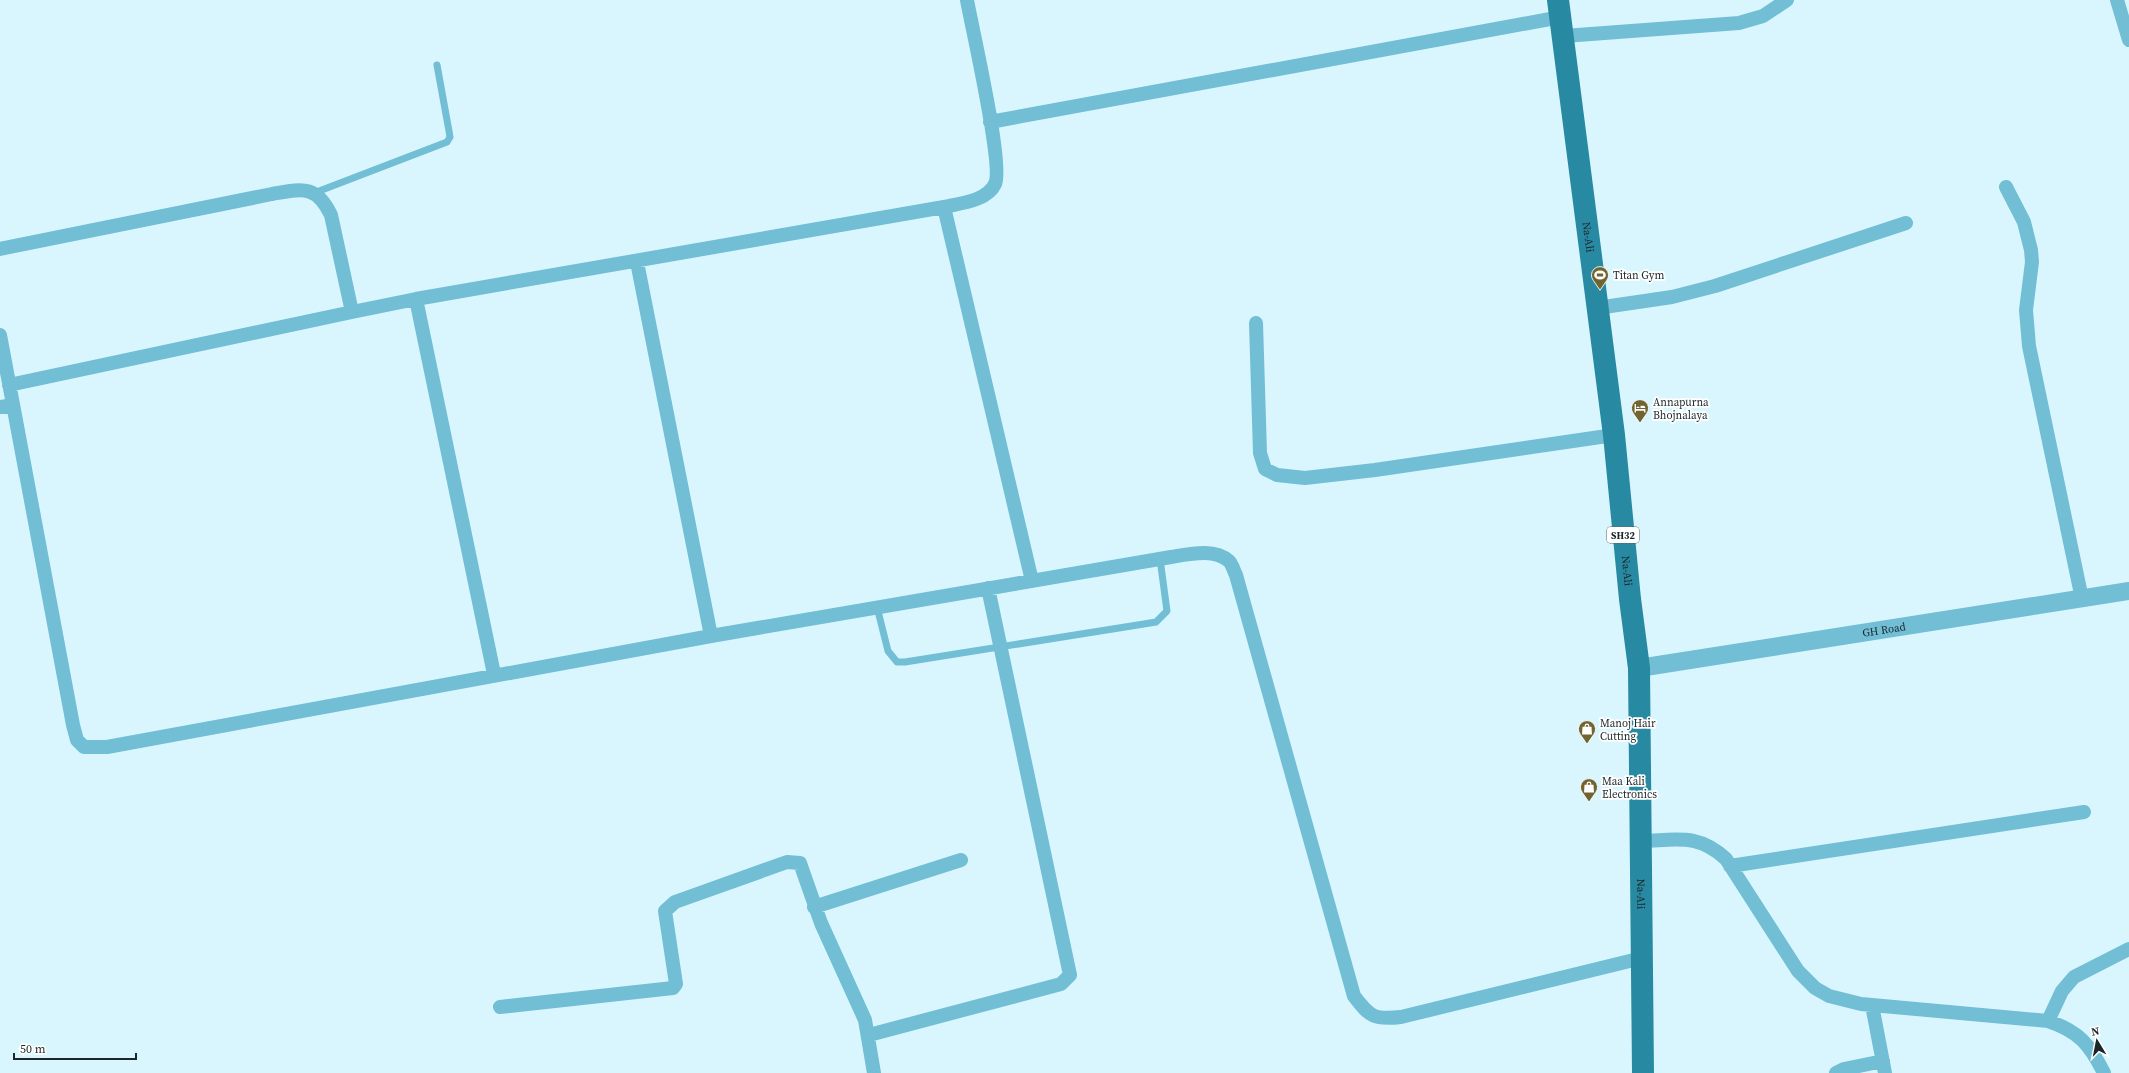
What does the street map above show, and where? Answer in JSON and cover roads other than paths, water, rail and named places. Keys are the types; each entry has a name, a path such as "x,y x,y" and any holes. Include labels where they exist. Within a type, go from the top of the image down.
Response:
{"main road":[{"name":"Na-Ali","path":"1561,18 1614,435 1630,599 1639,668 1642,841 1643,1073"}],"street":[{"path":"10,385 416,299 637,262 944,207 979,198 986,195 995,185 998,176 990,122 967,0"},
{"path":"990,122 1561,18 1739,23 1763,16 1786,0"},
{"path":"2117,0 2129,40"},
{"path":"2006,187 2029,238 2032,262 2026,310 2029,346 2082,599"},
{"path":"0,249 272,194 296,190 314,193 324,200 331,215 352,312"},
{"path":"944,207 1032,581"},
{"path":"1597,308 1672,297 1715,286 1906,223"},
{"path":"637,262 711,636"},
{"path":"416,299 494,674"},
{"path":"1256,323 1260,453 1265,469 1276,475 1305,478 1375,470 1614,435"},
{"path":"0,335 10,385 7,406 73,724 77,740 84,747 107,747 494,674 1160,558 1201,553 1217,554 1230,562 1238,583 1354,996 1366,1011 1382,1019 1401,1017 1642,958"},
{"path":"869,1035 1061,984 1067,980 1070,975 988,588"},
{"name":"GH Road","path":"1639,668 2129,591"},
{"path":"1730,866 2084,812"},
{"path":"1642,841 1698,841 1716,850 1730,866 1798,971 1807,981 1829,996 1844,1001 1872,1005 2048,1021 2062,1026 2086,1042 2104,1073"},
{"path":"814,907 961,860"},
{"path":"500,1007 673,988 676,984 665,911 675,902 787,862 800,863 814,907 860,1007 869,1035 874,1073"},
{"path":"2048,1021 2062,991 2074,977 2129,949"},
{"path":"1836,1073 1844,1069 1884,1067 1872,1005"}],"lane":[{"path":"314,193 447,142 450,137 437,65"},
{"path":"877,607 888,651 896,662 905,662 1156,622 1167,611 1160,558"}],"place":[{"name":"Titan Gym","path":"1600,290"},
{"name":"Annapurna Bhojnalaya","path":"1640,423"},
{"name":"Manoj Hair Cutting","path":"1587,744"},
{"name":"Maa Kali Electronics","path":"1589,802"}]}
